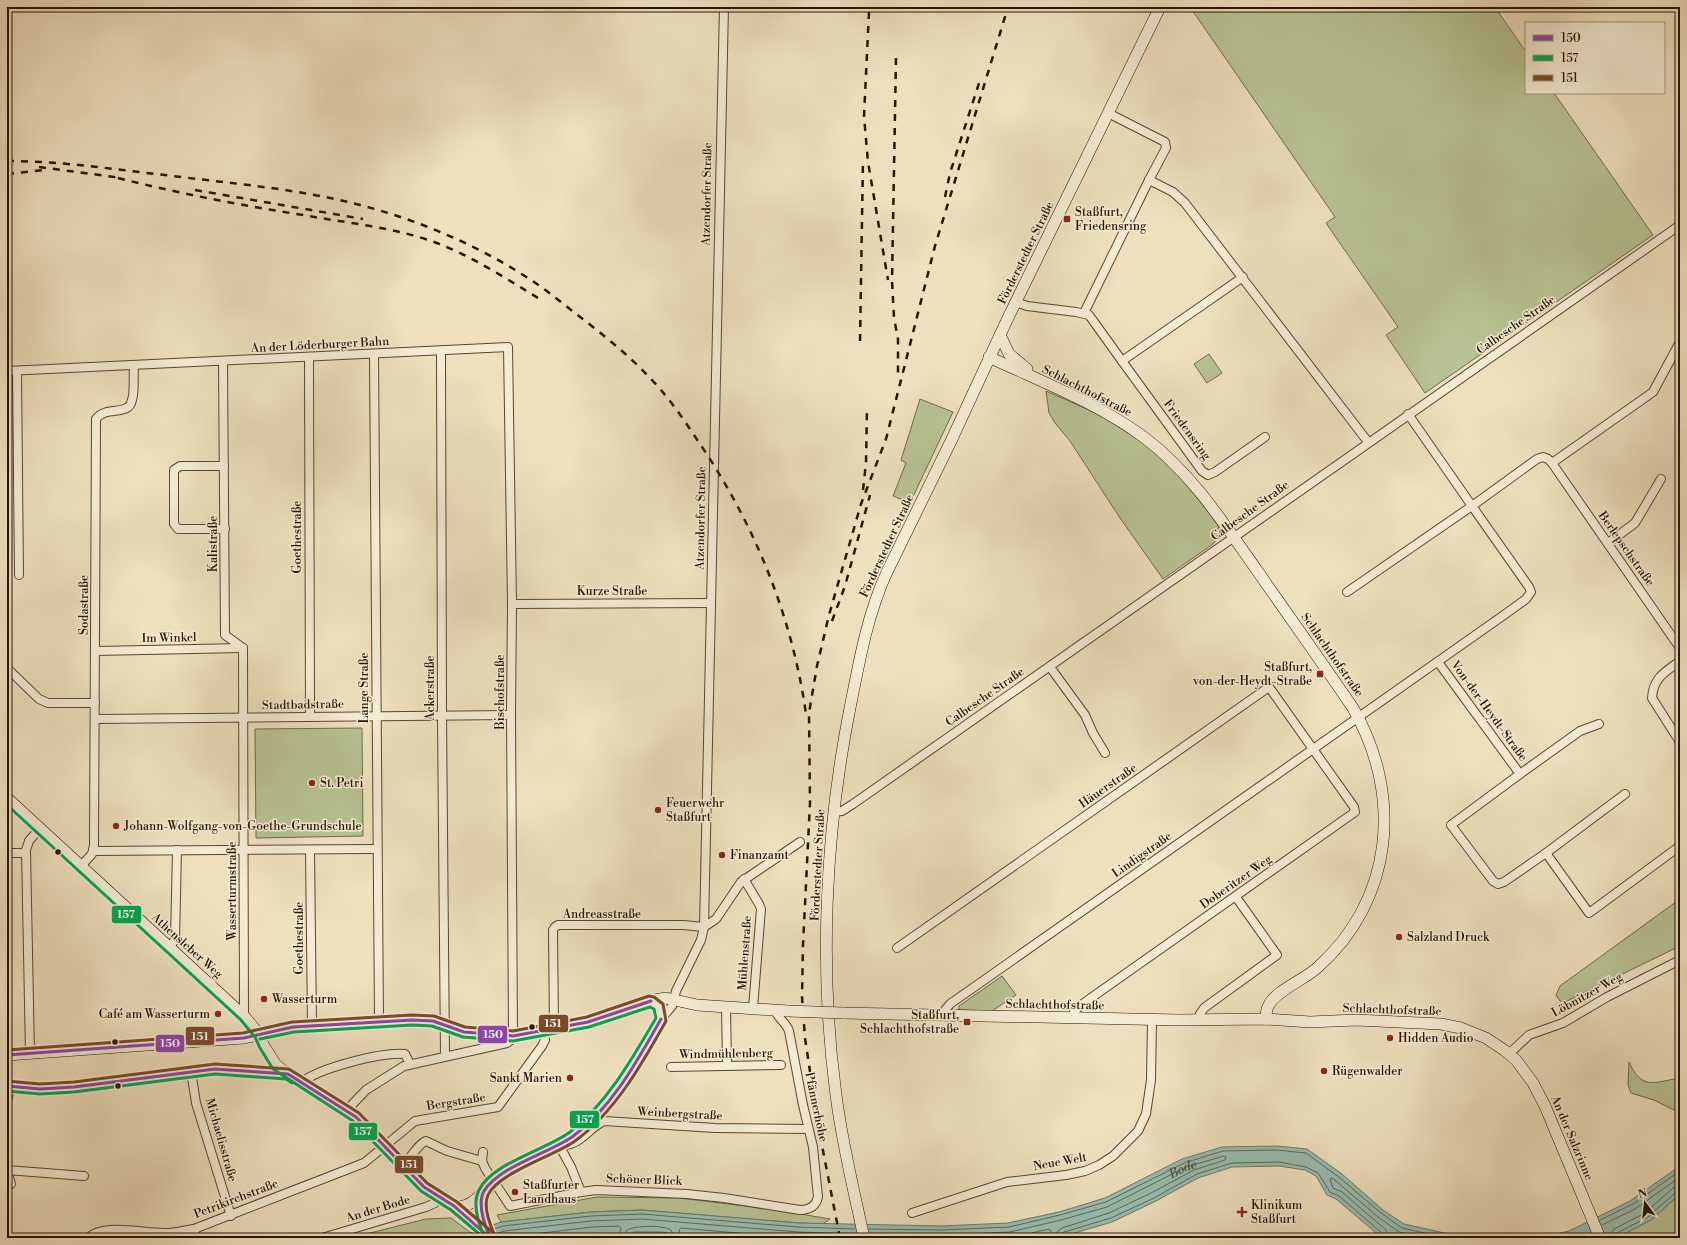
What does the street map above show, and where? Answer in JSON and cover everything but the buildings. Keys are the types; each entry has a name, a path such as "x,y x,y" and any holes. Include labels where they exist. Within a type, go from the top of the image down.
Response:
{"main road":[{"name":"Förderstedter Straße","path":"864,1238 839,1121 829,1036 827,945 833,812 840,758 861,654 877,595 989,357 1160,7"},
{"name":"Schlachthofstraße","path":"1000,335 1009,354 1027,368 1030,376"},
{"name":"Schlachthofstraße","path":"989,357 1094,406 1146,438 1176,465 1191,481 1233,537 1358,718 1375,755 1384,796 1384,834 1376,876 1360,914 1344,938 1316,969 1273,998 1268,1007 1266,1019"},
{"name":"Athensleber Weg","path":"7,798 244,1016 258,1034 276,1065 300,1083 346,1111 365,1125 424,1187 480,1222"},
{"path":"7,1055 235,1038 293,1027 379,1021 433,1021 464,1032 514,1036 588,1022 651,1000 666,998 697,1005 775,1010"},
{"path":"454,1206 460,1208 468,1206 482,1194 494,1180 508,1170 559,1145 595,1117 613,1096 628,1074 661,1018 658,1006 651,1000"},
{"name":"Schlachthofstraße","path":"775,1010 945,1016 1152,1020 1266,1019 1310,1022 1356,1020 1442,1024 1461,1028 1476,1034 1509,1054"},
{"name":"An der Salzrinne","path":"1509,1054 1520,1065 1538,1092 1600,1238"},
{"path":"9,1086 40,1089 74,1087 215,1069 288,1074"},
{"path":"482,1194 480,1222 489,1236"}],"street":[{"name":"Atzendorfer Straße","path":"661,1018 672,1006 676,991 701,940 704,927 724,7"},
{"path":"1016,302 1027,306 1084,313 1166,148 1165,142 1108,113"},
{"path":"1149,180 1173,192 1185,203 1368,442"},
{"name":"Calbesche Straße","path":"833,812 842,811 853,804 1408,414 1680,226"},
{"path":"1122,360 1243,277"},
{"name":"Friedensring","path":"1084,313 1089,315 1202,471 1208,475 1215,472 1264,437"},
{"path":"1347,592 1472,506 1537,459 1543,457 1552,463 1653,392 1680,342"},
{"name":"An der Löderburger Bahn","path":"7,371 508,348"},
{"name":"Bischofstraße","path":"508,348 512,604 511,715 514,1036"},
{"name":"Ackerstraße","path":"441,351 445,1056"},
{"name":"Lange Straße","path":"374,354 379,1021"},
{"name":"Goethestraße","path":"308,357 310,717"},
{"name":"Kalistraße","path":"223,361 225,635 243,648"},
{"name":"Sodastraße","path":"93,851 96,651 96,419 100,414 107,411 124,410 129,407 132,401 134,366"},
{"path":"17,371 19,575"},
{"path":"1408,414 1472,506"},
{"name":"Berlepschstraße","path":"1552,463 1680,648"},
{"path":"224,466 180,466 174,470 174,524 178,529 225,529"},
{"path":"1608,543 1635,523 1661,479"},
{"name":"Von-der-Heydt-Straße","path":"1358,718 1504,616 1526,599 1531,592 1529,586 1472,506"},
{"name":"Kurze Straße","path":"512,604 711,603"},
{"path":"243,648 243,718"},
{"name":"Im Winkel","path":"96,651 243,648"},
{"path":"1680,661 1656,680 1652,690 1652,698 1680,742"},
{"name":"Von-der-Heydt-Straße","path":"1438,662 1520,774"},
{"path":"1050,667 1085,715 1093,733 1105,753"},
{"path":"7,668 39,699 48,703 95,703"},
{"name":"Häuerstraße","path":"897,948 1269,687 1314,749"},
{"name":"Stadtbadstraße","path":"95,719 511,715"},
{"name":"Wasserturmstraße","path":"243,718 244,1016"},
{"name":"Lindigstraße","path":"945,1016 946,1010 950,1004 1358,718"},
{"name":"Von-der-Heydt-Straße","path":"1546,853 1504,882 1498,884 1493,881 1451,825 1580,731 1598,724"},
{"name":"Doberitzer Weg","path":"1072,1018 1074,1012 1081,1005 1355,812 1354,807 1314,749"},
{"path":"1625,794 1546,853 1589,913 1680,846"},
{"path":"30,1054 26,853 29,842 40,828"},
{"path":"704,927 716,919 744,879 800,842"},
{"path":"81,866 90,858 93,851 377,849"},
{"path":"170,948 175,939 177,850"},
{"name":"Goethestraße","path":"310,850 312,1026"},
{"path":"7,853 26,853"},
{"name":"Mühlenstraße","path":"744,879 761,908 753,1008"},
{"path":"1198,1020 1204,1008 1277,955 1236,897"},
{"name":"Andreasstraße","path":"549,1030 553,930 558,925 659,925 704,927"},
{"name":"Löbnitzer Weg","path":"1509,1054 1529,1035 1563,1023 1607,997 1680,960"},
{"path":"726,1007 727,1065"},
{"name":"Pfännerhöhe","path":"775,1010 789,1031 808,1129 813,1146 818,1194 816,1203 808,1209"},
{"name":"Neue Welt","path":"912,1213 1006,1182 1066,1175 1085,1171 1099,1166 1113,1156 1138,1131 1146,1114 1151,1080 1152,1020"},
{"name":"Bergstraße","path":"385,1146 415,1121 498,1106 542,1046 549,1030"},
{"path":"346,1111 366,1090 400,1068 410,1064 507,1043 514,1036"},
{"path":"300,1083 307,1077 319,1072 374,1057 398,1053 405,1054 410,1064"},
{"name":"Windmühlenberg","path":"671,1067 781,1065"},
{"name":"Michaelisstraße","path":"191,1071 196,1103 231,1216"},
{"path":"7,1100 9,1086"},
{"name":"Weinbergstraße","path":"559,1145 568,1146 575,1143 604,1121 715,1128 808,1129"},
{"path":"403,1166 412,1157 421,1143 426,1141 447,1151 482,1161"},
{"path":"559,1145 571,1167 581,1192"},
{"name":"Petrikirchstraße","path":"88,1238 92,1234 105,1230 165,1234 194,1229 231,1216 302,1186 359,1165 367,1161 385,1146"},
{"path":"483,1152 482,1161 494,1180"},
{"path":"11,1184 7,1170 84,1176"},
{"name":"Schöner Blick","path":"494,1180 510,1206 596,1190 680,1193 724,1198 800,1210 808,1209"},
{"name":"An der Bode","path":"322,1238 426,1207 440,1198"},
{"path":"194,1229 196,1238"}],"green space":[{"path":"1190,7 1495,7 1525,51 1525,94 1555,94 1653,235 1425,393 1386,335 1398,327 1326,223 1335,217"},
{"path":"1209,354 1222,373 1207,383 1194,364"},
{"path":"1046,391 1107,419 1126,430 1153,450 1177,474 1219,527 1218,537 1213,544 1163,579 1120,518 1070,441 1055,423 1049,413"},
{"path":"920,399 953,412 910,503 893,496 906,463 901,460"},
{"path":"362,728 363,836 256,838 255,729"},
{"path":"1680,899 1680,946 1565,1002 1560,1001 1556,995 1560,986"},
{"path":"1002,976 1016,995 992,1011 959,1010 959,1006"},
{"path":"1629,1062 1634,1071 1644,1081 1656,1082 1680,1078 1680,1113 1654,1100 1631,1093 1628,1085"},
{"path":"1680,1194 1680,1238 1616,1238 1651,1220"},
{"path":"597,1197 679,1198 771,1209 830,1219 823,1224 799,1223 642,1210 591,1212 501,1222 497,1215"},
{"path":"451,1218 471,1233 456,1238 364,1238 362,1235 426,1219"}],"water":[{"name":"Bode","path":"1277,1146 1307,1149 1342,1174 1383,1210 1404,1224 1467,1238 1382,1238 1336,1199 1327,1195 1316,1176 1305,1170 1279,1166 1232,1167 1198,1178 1156,1201 1112,1222 1058,1238 680,1238 636,1235 593,1238 456,1238 501,1222 591,1212 642,1210 799,1223 941,1226 1008,1223 1059,1212 1105,1198 1182,1159 1222,1147"},
{"path":"1680,1166 1680,1194 1651,1220 1616,1238 1539,1238 1569,1231 1630,1201"}],"railway":[{"path":"840,1238 818,1125 805,1038 802,997 810,803 809,713 817,666 829,615 861,504 886,439 935,246 1008,7"},
{"path":"869,12 864,116 868,162 888,280"},
{"path":"896,58 892,280 894,318 898,339 898,374"},
{"path":"945,197 950,173 981,77"},
{"path":"860,341 863,160"},
{"path":"7,161 70,164 267,188 337,199 406,219 452,237 496,259 537,284 630,358 650,378 680,414 718,472 737,504 768,571 791,641 800,677 806,714"},
{"path":"39,167 122,178"},
{"path":"7,174 45,170"},
{"path":"118,178 213,199 410,234 442,245 467,257 538,298"},
{"path":"195,190 363,219"},
{"path":"863,490 866,463 867,408"},
{"path":"832,621 845,586 870,495"}],"transit line":[{"name":"157","path":"7,805 240,1019 255,1037 273,1069 353,1121 421,1191 451,1210 484,1238"},
{"name":"151","path":"7,1050 243,1033 292,1022 412,1015 434,1016 465,1027 513,1031 587,1017 649,996 654,997 663,1004 666,1021 637,1070 615,1102 603,1116 575,1141 566,1147 514,1172 503,1179 488,1195 486,1204 487,1210 489,1221 495,1236"},
{"name":"150","path":"7,1055 244,1038 293,1027 412,1020 433,1021 464,1032 513,1036 588,1022 651,1001"},
{"name":"157","path":"260,1039 294,1032 412,1025 432,1026 463,1037 513,1041 589,1027 650,1007 654,1009 656,1018 628,1064 608,1094 584,1120 560,1139 507,1165 495,1172 486,1180 479,1190 476,1202 477,1214 485,1238"},
{"name":"150","path":"490,1238 484,1221 481,1202 484,1191 491,1182 512,1167 562,1143 586,1125 599,1112 622,1083 643,1051 661,1019"},
{"name":"151","path":"7,1081 40,1084 74,1082 215,1064 289,1069 359,1113 427,1183 457,1202 491,1231"},
{"name":"150","path":"7,1086 40,1089 74,1087 215,1069 288,1074 356,1117 424,1187 454,1206 490,1238"},
{"name":"157","path":"7,1091 40,1094 74,1092 215,1074 286,1079 292,1083"}],"place":[{"name":"Staßfurt, Friedensring","path":"1067,219"},
{"name":"Staßfurt, von-der-Heydt-Straße","path":"1320,674"},
{"name":"St. Petri","path":"312,783"},
{"name":"Feuerwehr Staßfurt","path":"658,810"},
{"name":"Johann-Wolfgang-von-Goethe-Grundschule","path":"116,826"},
{"name":"Finanzamt","path":"722,855"},
{"name":"Salzland Druck","path":"1399,937"},
{"name":"Wasserturm","path":"264,999"},
{"name":"Café am Wasserturm","path":"218,1014"},
{"name":"Staßfurt, Schlachthofstraße","path":"967,1022"},
{"name":"Hidden Audio","path":"1390,1038"},
{"name":"Rügenwalder","path":"1324,1071"},
{"name":"Sankt Marien","path":"570,1078"},
{"name":"Staßfurter Landhaus","path":"515,1192"},
{"name":"Klinikum Staßfurt","path":"1242,1212"}]}
